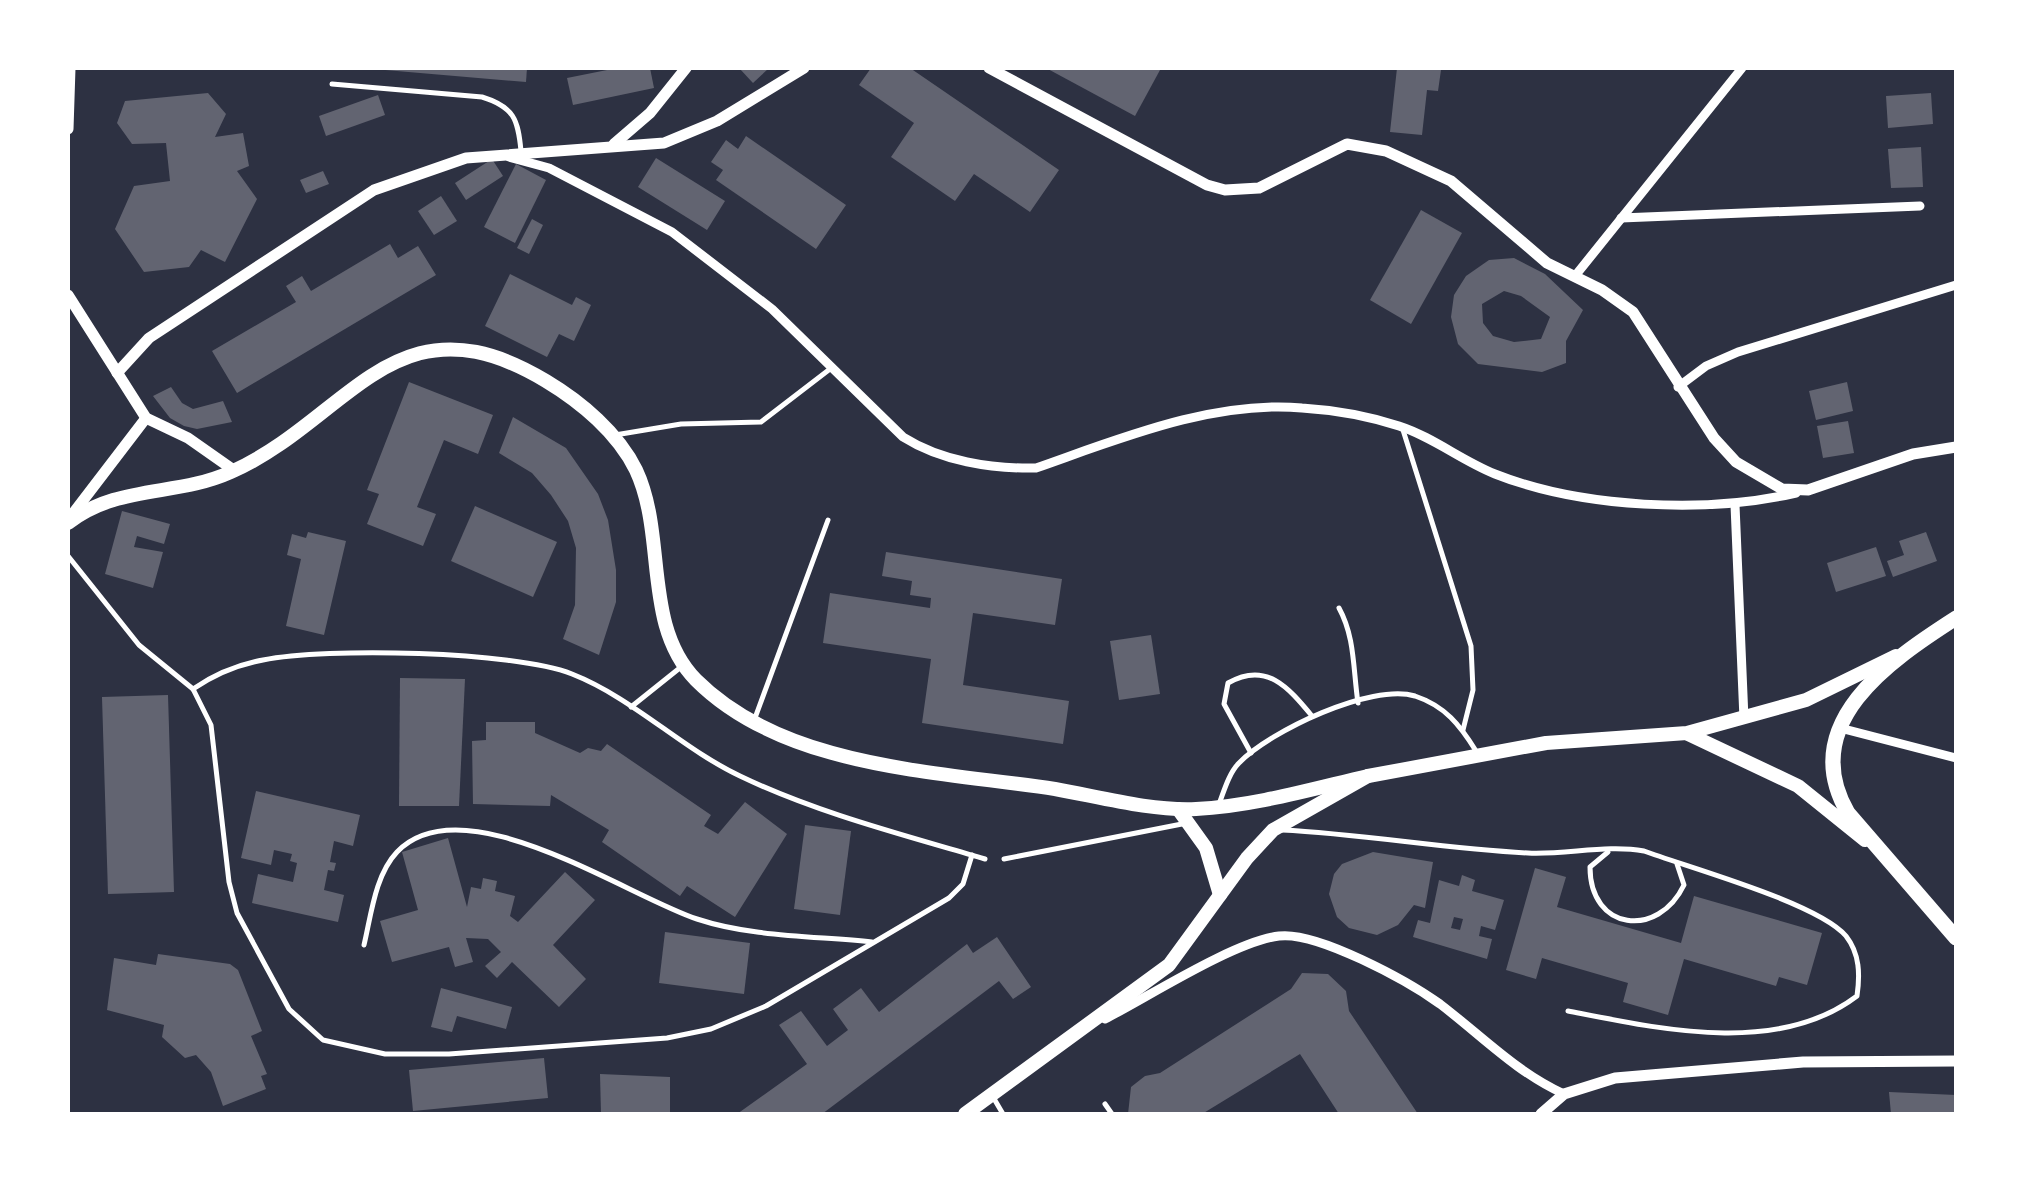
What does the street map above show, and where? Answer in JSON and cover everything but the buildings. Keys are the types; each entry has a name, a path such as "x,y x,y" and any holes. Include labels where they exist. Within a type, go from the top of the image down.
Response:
{"highway":[{"path":"1956,618 1869,684 1840,728 1830,767 1835,791 1886,859 1956,938"}],"main road":[{"path":"68,522 117,496 195,486 234,471 270,451 377,372 402,359 437,349 478,354 536,375 588,412 630,461 643,490 656,540 663,612 683,665 718,698 799,741 871,760 1178,809 1218,806 1478,754 1598,736 1687,734 1806,700 1915,646"},
{"path":"1687,734 1798,786 1886,859"},
{"path":"965,1114 1169,964 1273,830 1368,776"},
{"path":"1178,809 1213,862 1220,895"}],"street":[{"path":"68,130 70,68"},
{"path":"670,90 677,68"},
{"path":"611,146 627,136 686,68"},
{"path":"117,374 149,338 374,190 466,158 520,150 664,143 755,100 804,68"},
{"path":"989,68 1207,185 1225,190 1260,188 1347,144 1386,151 1451,182 1547,263 1633,312 1678,387 1736,462 1782,489 1808,490"},
{"path":"1574,276 1742,68"},
{"path":"466,158 513,157 549,168 672,232 742,283 904,437 924,450 1010,469 1036,468 1192,419 1247,408 1316,409 1402,426 1496,474 1569,492 1672,505 1735,504 1808,490 1913,454 1956,447"},
{"path":"1621,218 1920,206"},
{"path":"1678,387 1706,366 1738,352 1956,286"},
{"path":"68,296 146,418 188,438 234,471"},
{"path":"68,522 146,418"},
{"path":"1735,504 1744,720"},
{"path":"1840,728 1956,758"},
{"path":"1076,1034 1246,946 1278,936 1301,937 1390,974 1438,1002 1534,1081 1564,1094"},
{"path":"1542,1114 1564,1094 1615,1078 1898,1058 1956,1061"}],"lane":[{"path":"332,84 482,97 502,103 518,122 520,150"},
{"path":"612,436 682,424 761,422 832,367"},
{"path":"1402,426 1472,646 1474,690 1463,730"},
{"path":"754,720 828,520"},
{"path":"68,556 139,645 193,689 211,725 228,882 237,913 289,1008 324,1040 385,1054 448,1054 667,1038 711,1029 766,1006 949,898 963,884 972,855"},
{"path":"1339,608 1354,634 1350,660 1358,703"},
{"path":"193,689 232,667 266,659 418,655 533,663 572,674 631,706 740,776 985,859"},
{"path":"631,706 683,665"},
{"path":"1252,754 1224,704 1228,682 1247,672 1260,673 1284,687 1312,716"},
{"path":"1218,806 1238,764 1252,754 1312,716 1388,694 1413,696 1448,712 1478,754"},
{"path":"1004,858 1189,823"},
{"path":"1273,830 1527,853 1644,852 1808,908 1846,936 1860,969 1857,996 1832,1015 1791,1029 1660,1029 1568,1010"},
{"path":"364,945 382,878 396,852 419,837 452,831 502,837 552,853 698,920 875,942"},
{"path":"1611,850 1590,867 1590,885 1599,907 1622,920 1644,920 1676,901 1684,885 1677,864"},
{"path":"992,1095 1004,1114"},
{"path":"1105,1104 1112,1114"}]}
